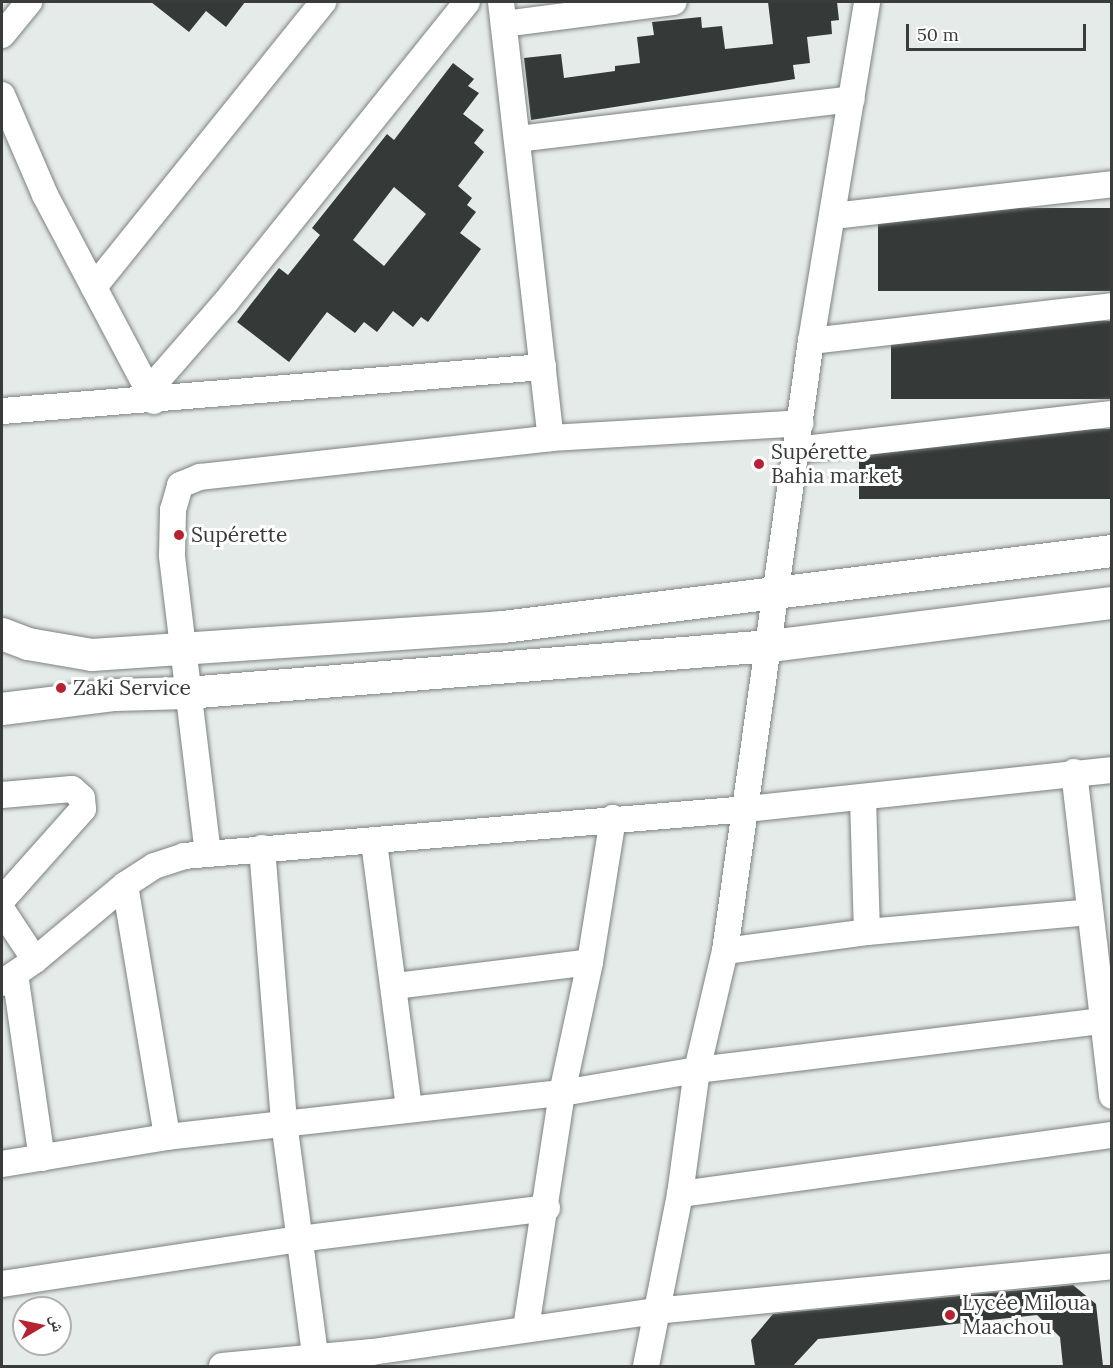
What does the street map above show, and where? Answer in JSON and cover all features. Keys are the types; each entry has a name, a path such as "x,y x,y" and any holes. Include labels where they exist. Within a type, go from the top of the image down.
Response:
{"main road":[{"path":"2,634 28,644 92,655 503,627 774,595 1112,551"},
{"path":"2,709 115,695 187,693 770,646 1112,603"}],"street":[{"path":"2,35 29,2"},
{"path":"94,286 323,2"},
{"path":"151,395 467,2"},
{"path":"551,438 502,13 674,2"},
{"path":"646,1366 655,1311 680,1194 697,1070 725,951 770,646 774,595 801,423 811,341 867,2"},
{"path":"2,95 21,144 151,395"},
{"path":"517,140 852,99"},
{"path":"832,216 1112,183"},
{"path":"811,341 1112,306"},
{"path":"2,411 151,395 543,367"},
{"path":"795,450 1112,414"},
{"path":"208,854 181,650 172,555 173,510 180,485 200,477 551,438 801,423"},
{"path":"17,973 125,885 154,866 208,854 262,848 374,842 613,818 747,809 863,798 1074,772 1112,770"},
{"path":"1074,772 1112,1096"},
{"path":"2,795 72,789 82,798 83,809 2,900"},
{"path":"863,798 867,932"},
{"path":"526,1328 547,1208 562,1094 590,962 613,818"},
{"path":"374,842 410,1108"},
{"path":"262,848 284,1122 315,1355"},
{"path":"125,885 167,1137"},
{"path":"2,910 17,973 42,1158"},
{"path":"725,951 867,932 1090,912"},
{"path":"395,986 590,962"},
{"path":"2,1164 167,1137 410,1108 562,1094 697,1070 1102,1021"},
{"path":"680,1194 1112,1135"},
{"path":"2,1284 299,1239 547,1208"},
{"path":"222,1366 315,1355 373,1359 526,1328 655,1311 1112,1266"}],"building":[{"path":"151,2 245,2 226,27 206,11 189,32"},
{"path":"768,2 837,2 839,20 831,21 832,34 807,37 810,63 793,65 795,79 531,120 524,58 561,54 564,78 615,71 615,66 640,63 637,37 654,35 652,22 701,17 702,28 722,26 725,49 773,44"},
{"path":"453,63 474,79 468,86 479,93 463,114 484,130 474,143 484,152 458,186 472,198 467,205 476,212 460,233 481,249 428,322 421,317 413,327 393,311 377,332 364,322 355,333 327,312 289,362 237,322 279,268 288,275 320,235 312,228 387,134 394,140","holes":["394,187 426,214 384,266 353,240"]},
{"path":"878,208 1112,208 1112,291 878,291"},
{"path":"891,321 1112,321 1112,399 891,399"},
{"path":"859,429 1112,429 1112,499 859,499"},
{"path":"1073,1285 1096,1304 1103,1366 1063,1366 1060,1337 1037,1315 818,1339 793,1366 755,1366 751,1340 773,1314"}],"place":[{"name":"Supérette Bahia market","path":"759,464"},
{"name":"Supérette","path":"179,535"},
{"name":"Zaki Service","path":"61,688"},
{"name":"Lycée Miloua Maachou","path":"950,1315"}]}
